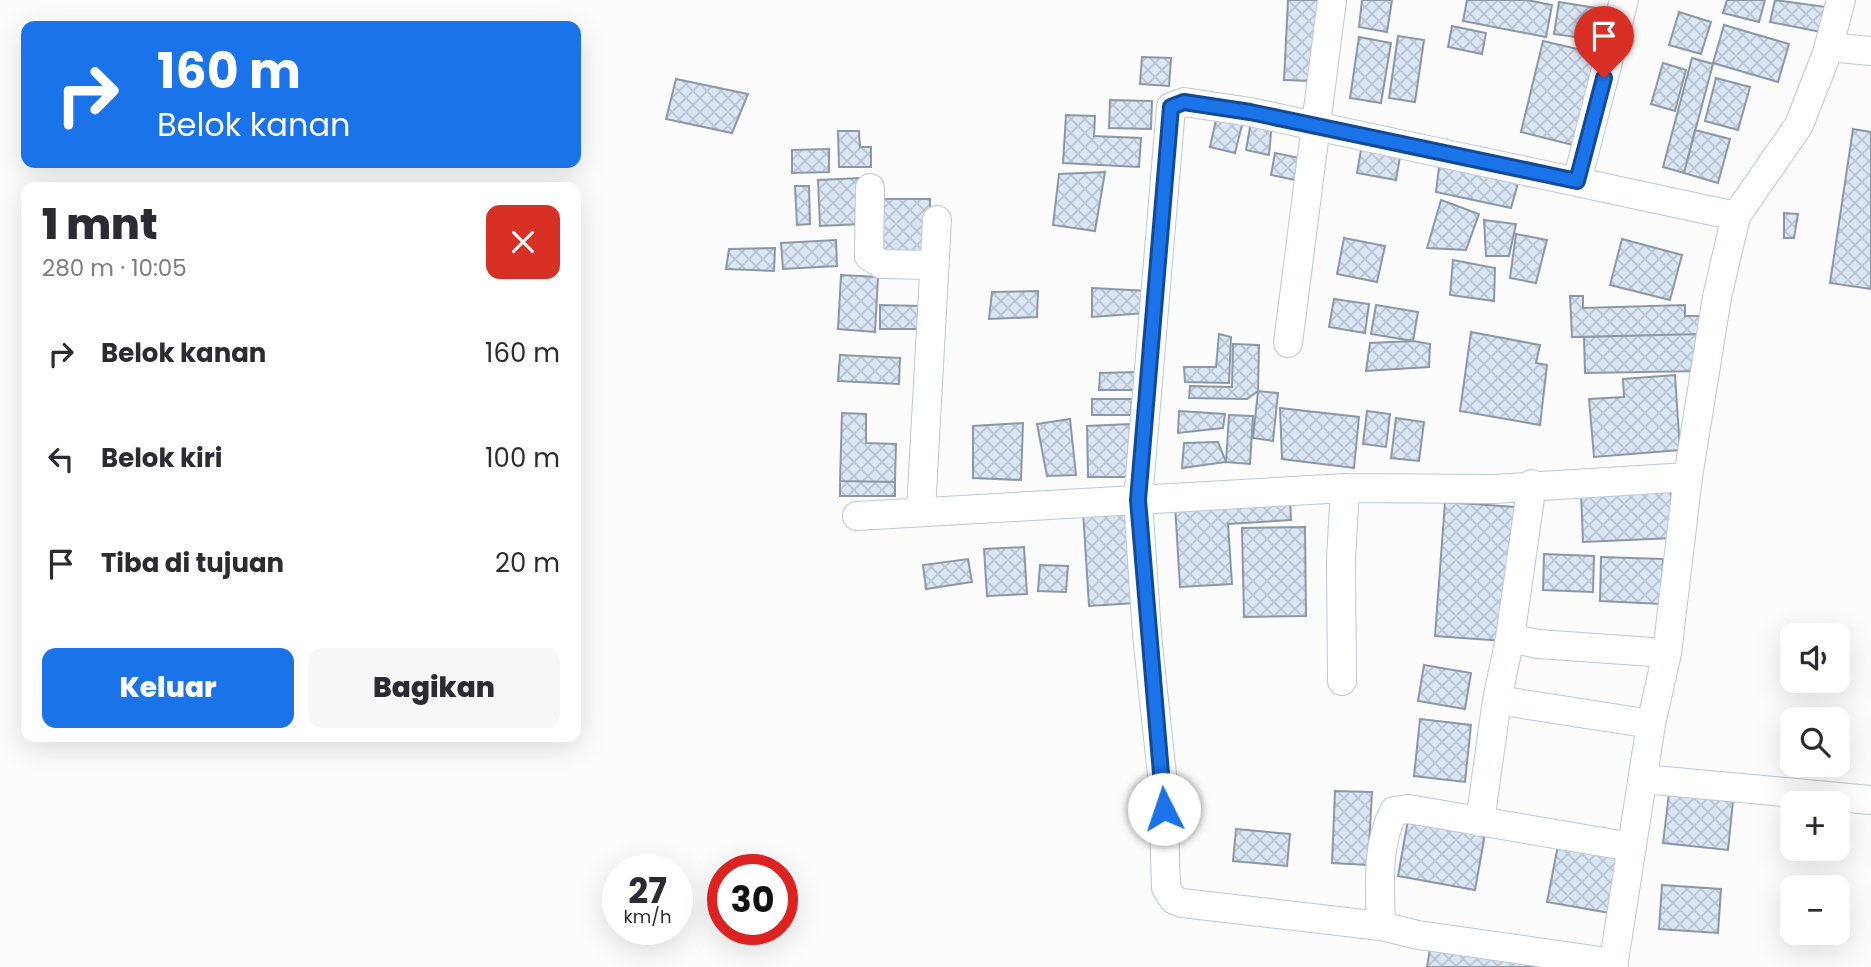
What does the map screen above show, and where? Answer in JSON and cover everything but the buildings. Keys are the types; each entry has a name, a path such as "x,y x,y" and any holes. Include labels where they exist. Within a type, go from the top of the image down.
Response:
{"street":[{"path":"1288,343 1318,126 1332,0"},
{"path":"1577,181 1624,0"},
{"path":"1736,216 1318,126 1184,102 1171,107 1138,500 1147,635 1163,785 1169,894 1182,903 1381,926 1418,935 1613,965 1651,724 1667,653 1688,477 1717,297 1736,216 1799,125 1829,47 1841,0"},
{"path":"1829,47 1871,51"},
{"path":"870,188 869,256 881,264 934,265"},
{"path":"921,510 937,220"},
{"path":"856,516 921,510 1345,488 1494,489 1532,484 1688,477"},
{"path":"1479,822 1497,700 1510,638 1532,484"},
{"path":"1342,681 1341,559 1345,488"},
{"path":"1510,638 1538,644 1667,653"},
{"path":"1497,700 1651,724"},
{"path":"1643,779 1871,800"},
{"path":"1381,926 1379,882 1385,827 1394,811 1418,810 1632,847"}],"route":[{"path":"1164,809 1147,635 1138,500 1171,107 1184,102 1250,112 1577,181 1604,78"}]}
